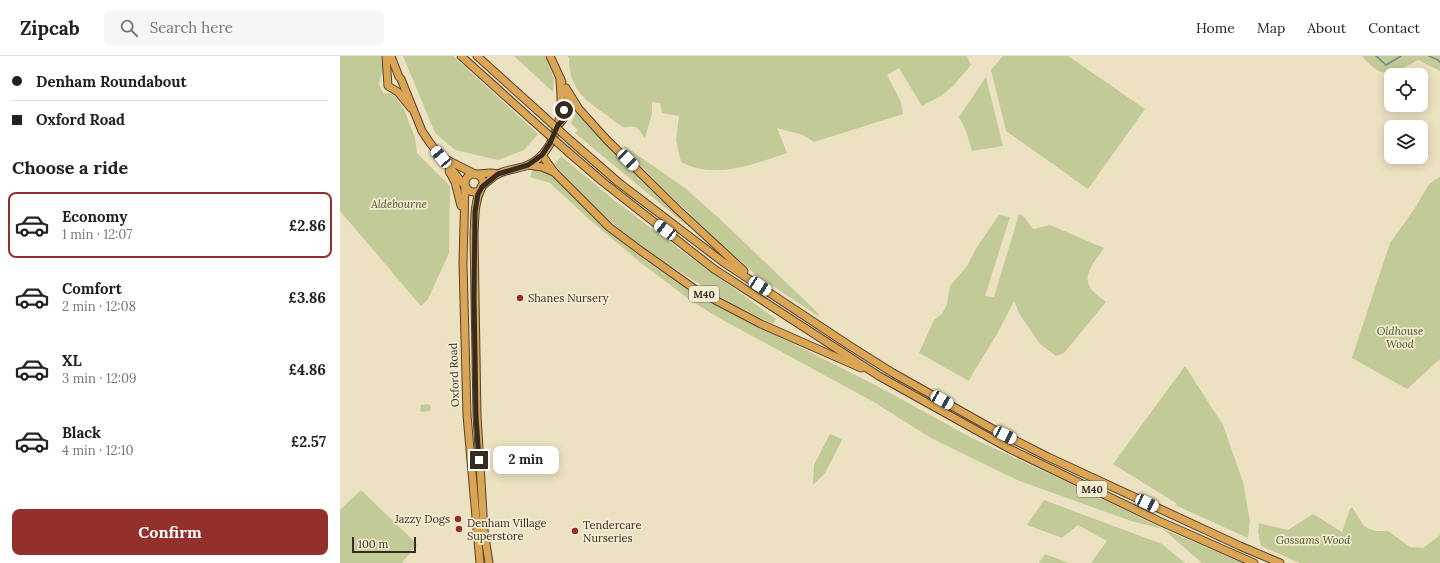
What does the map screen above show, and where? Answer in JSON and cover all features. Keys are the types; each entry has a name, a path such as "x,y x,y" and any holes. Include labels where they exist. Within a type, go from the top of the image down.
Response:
{"highway":[{"path":"386,56 389,87 398,92 414,112"},
{"path":"390,56 411,102 422,131 468,190 473,192 478,191 498,174 528,165 542,155 550,143 558,125 564,119 569,107 566,88 550,56"},
{"name":"M40","path":"461,56 603,182 714,269 879,376 1010,449 1159,521 1254,563"},
{"name":"M40","path":"477,56 571,141 618,182 650,207 723,262 868,358 991,428 1048,457 1233,543 1280,563"},
{"path":"388,82 390,77 393,75 400,78 402,83 400,87 394,90"},
{"path":"558,125 561,97 560,78"},
{"name":"M40","path":"566,88 579,109 607,140 733,262 772,294"},
{"path":"558,117 569,107 579,109"},
{"name":"M40","path":"542,155 554,172 609,227 696,290 762,324 879,376"},
{"path":"441,157 476,174 482,180 481,188"},
{"path":"441,157 455,182 464,216"},
{"name":"M40","path":"528,165 542,167 554,172"},
{"path":"465,186 466,178 470,175 491,173 498,174"},
{"name":"Oxford Road","path":"465,186 464,306 467,425 480,563"},
{"name":"Oxford Road","path":"481,188 478,194 475,212 474,234 476,416 484,530 489,563"}],"green space":[{"name":"Aldebourne","path":"340,56 381,56 384,65 379,84 383,93 393,94 397,99 404,109 415,138 417,153 450,186 449,253 428,299 421,306 340,211"},
{"path":"403,56 453,56 538,134 524,150 498,160 455,150 435,133"},
{"path":"514,56 545,56 554,78 553,92"},
{"path":"567,56 967,56 971,65 954,85 941,96 922,106 899,68 887,75 901,102 903,114 814,142 803,135 777,128 787,153 761,162 734,168 707,170 681,162 676,140 679,116 662,113 660,103 652,102 652,114 645,138 637,128 623,127 585,99 575,85 569,58"},
{"path":"1003,56 1068,56 1145,109 1088,189 1006,131 991,70"},
{"path":"1362,56 1440,56 1440,71 1418,60 1403,68 1384,68 1384,72 1376,70"},
{"path":"986,77 1003,146 972,151 966,131 959,117"},
{"path":"576,112 688,223 686,225 575,133 578,130 571,123"},
{"path":"622,144 686,189 722,221 819,314 818,316 755,274 714,238 639,164"},
{"path":"561,156 614,200 776,319 773,324 725,300 640,247 599,211 554,165"},
{"path":"533,169 550,174 604,226 644,260 693,293 881,388 972,438 1095,495 1163,529 1131,521 1017,480 931,438 872,401 719,318 690,300 641,263 591,221 550,183 530,177"},
{"name":"Oldhouse Wood","path":"1440,177 1440,359 1407,389 1352,358 1390,243 1415,208 1429,184"},
{"path":"1019,214 1024,217 1034,229 1050,225 1104,248 1091,268 1088,284 1096,294 1106,302 1064,353 1056,356 1040,344 1020,315 1014,301 997,334 969,381 919,353 934,320 942,314 947,304 950,286 967,266 977,247 999,215 1010,217 985,296 994,297"},
{"path":"1185,366 1223,425 1243,482 1250,521 1248,538 1177,506 1176,503 1113,464"},
{"path":"429,404 431,407 430,411 420,411 421,405"},
{"path":"830,434 842,439 843,438 825,473 813,485 814,465"},
{"path":"361,490 417,544 402,563 340,563 340,510"},
{"path":"1044,500 1162,544 1185,563 1091,563 1107,541 1078,525 1062,538 1027,525"},
{"name":"Gossams Wood","path":"1352,507 1364,526 1376,531 1388,531 1410,547 1423,548 1440,535 1440,563 1300,563 1261,546 1258,532 1259,523 1288,530 1313,514 1342,532"},
{"path":"1163,529 1243,563 1202,563"},
{"path":"1045,554 1069,563 1039,563"}],"waterway":[{"path":"1376,56 1386,65 1401,56"},
{"path":"1429,56 1440,62"}],"place":[{"name":"Shanes Nursery","path":"520,298"},
{"name":"Jazzy Dogs","path":"458,519"},
{"name":"Denham Village Superstore","path":"459,529"},
{"name":"Tendercare Nurseries","path":"575,531"}],"route":[{"path":"479,460 476,416 477,396 474,298 474,234 478,194 482,187 498,174 528,165 542,155 555,134 558,125 564,119 569,107 564,110"}]}
